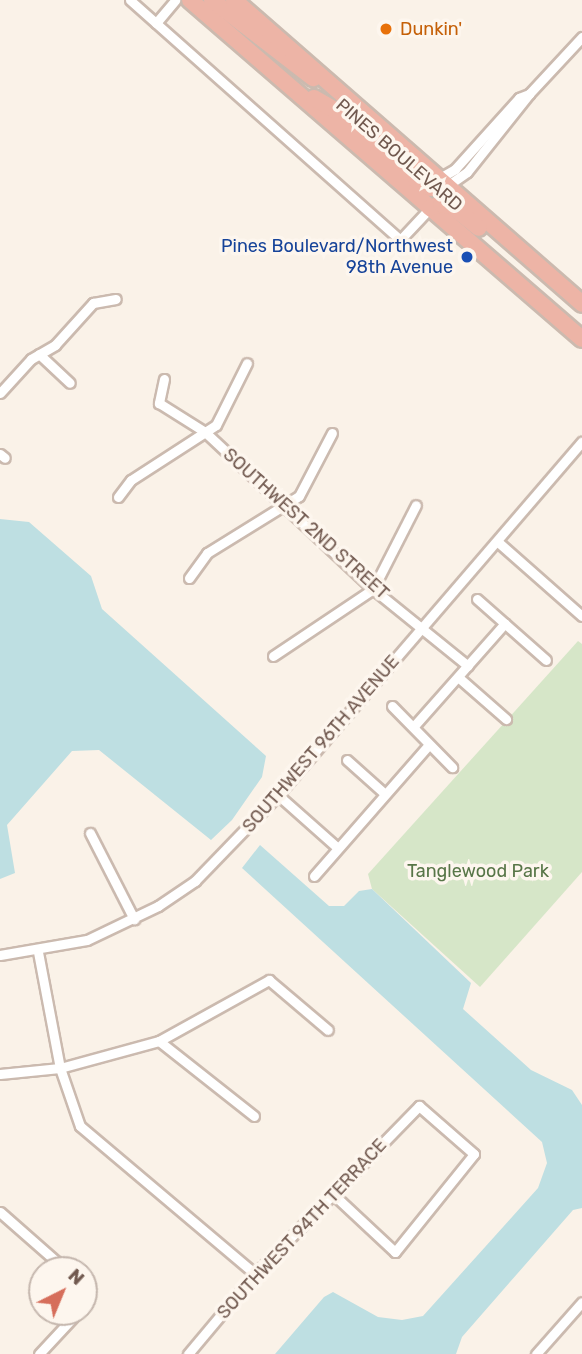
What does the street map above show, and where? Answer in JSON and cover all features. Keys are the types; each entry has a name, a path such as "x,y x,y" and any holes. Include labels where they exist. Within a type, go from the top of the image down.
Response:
{"highway":[{"name":"PINES BOULEVARD","path":"190,0 582,339"},
{"path":"212,0 292,66 329,83"},
{"name":"PINES BOULEVARD","path":"234,0 582,304"},
{"path":"276,75 340,113 416,180 431,188 442,182"},
{"path":"430,208 441,204 453,207 510,255 548,274"}],"street":[{"path":"130,0 400,240 430,208"},
{"path":"156,23 175,0"},
{"path":"442,182 467,172 524,105 529,94 582,37"},
{"path":"0,393 39,354 55,345 93,303 116,299"},
{"path":"39,354 69,383"},
{"path":"118,497 131,480 216,425 247,363"},
{"name":"SOUTHWEST 2ND STREET","path":"164,380 159,403 205,432 373,589 422,626 468,666"},
{"path":"189,578 207,553 272,510 287,507 299,496 332,433"},
{"name":"SOUTHWEST 96TH AVENUE","path":"0,955 38,952 87,940 134,919 195,881 278,795 582,442"},
{"path":"273,656 373,589 416,505"},
{"path":"498,542 582,617"},
{"path":"477,599 546,660"},
{"path":"414,726 505,623"},
{"path":"458,677 506,719"},
{"path":"392,706 414,726 428,746 452,767"},
{"path":"314,876 428,746"},
{"path":"347,760 385,794"},
{"path":"278,795 338,848"},
{"path":"90,833 134,919"},
{"path":"38,952 60,1068 80,1126 255,1274"},
{"path":"0,1074 60,1068 159,1041 269,980 328,1030"},
{"path":"159,1041 254,1116"},
{"name":"SOUTHWEST 94TH TERRACE","path":"188,1354 255,1274 335,1196 419,1106 474,1154 395,1252 335,1196"},
{"path":"0,1212 50,1256"},
{"path":"536,1354 582,1301"},
{"path":"39,1354 66,1326"}],"green space":[{"name":"Tanglewood Park","path":"578,641 582,644 582,872 480,987 372,889 368,874"}],"water":[{"path":"0,519 29,522 91,576 102,609 266,756 262,777 232,820 211,840 99,750 72,751 7,825 15,873 0,879"},
{"path":"260,845 329,906 344,906 359,891 372,889 471,983 463,1009 531,1070 572,1090 582,1105 582,1208 573,1210 462,1337 456,1354 275,1354 324,1297 333,1292 378,1317 402,1320 423,1316 538,1188 547,1163 542,1142 242,868"}],"place":[{"name":"Dunkin'","path":"386,29"},
{"name":"Pines Boulevard/Northwest 98th Avenue","path":"467,257"}]}
